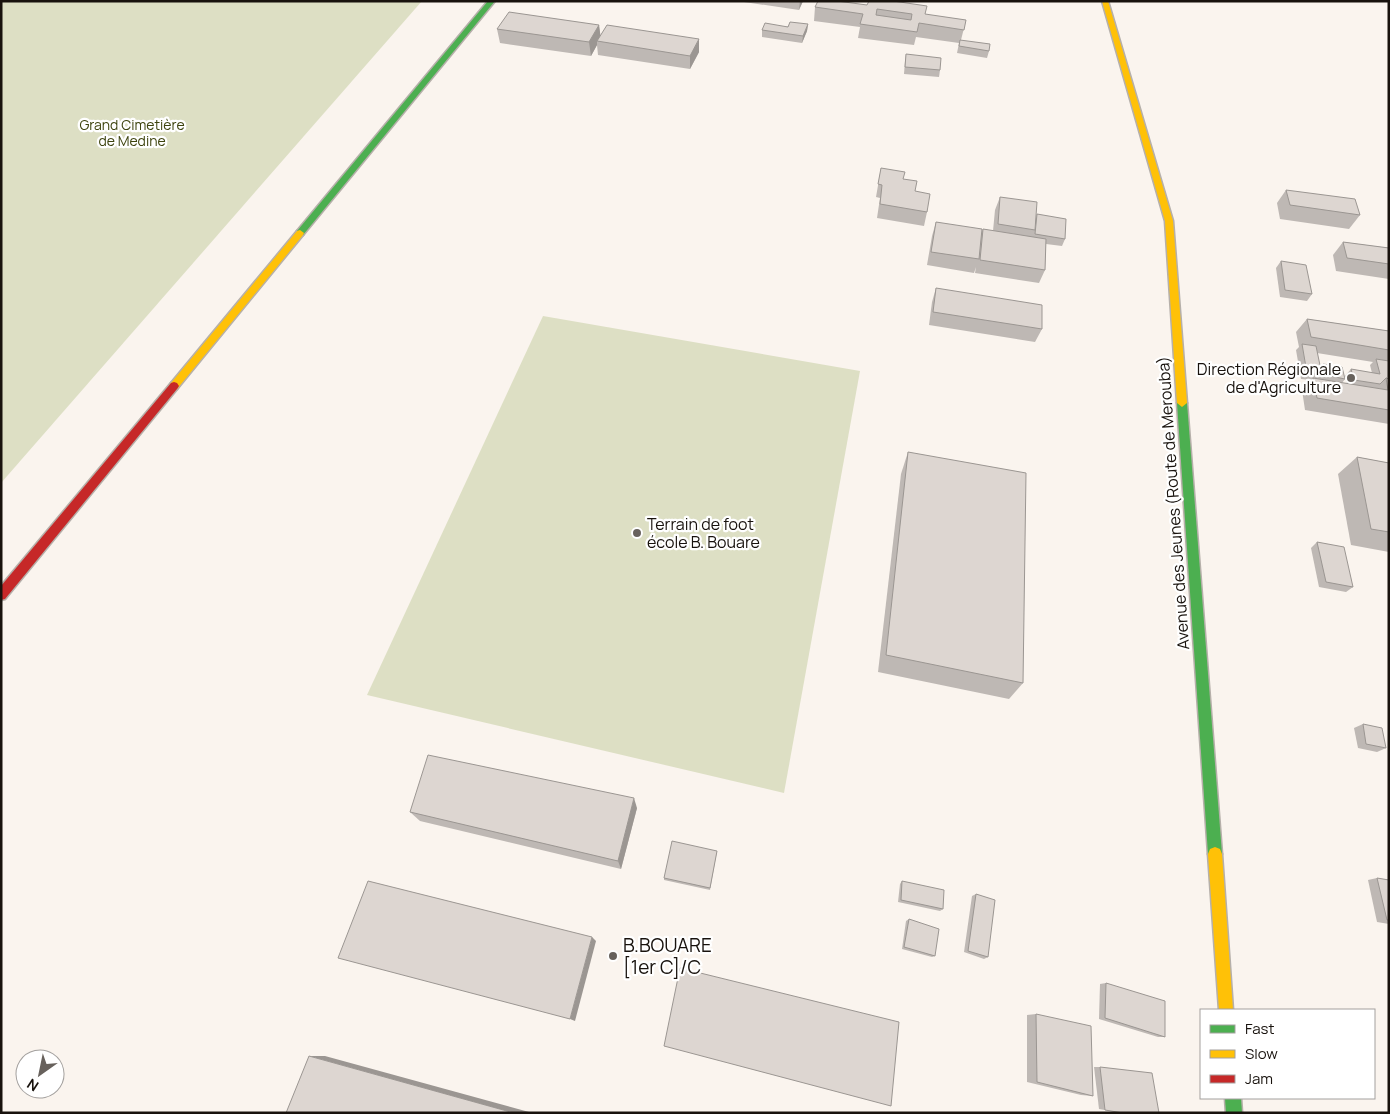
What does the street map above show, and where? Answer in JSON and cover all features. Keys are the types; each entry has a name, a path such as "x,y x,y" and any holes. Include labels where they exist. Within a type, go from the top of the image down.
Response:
{"main road":[{"path":"1,595 492,1"},
{"name":"Avenue des Jeunes (Route de Merouba)","path":"1105,1 1169,221 1226,1009"},
{"path":"1233,1099 1234,1113"}],"green space":[{"name":"Grand Cimetière de Medine","path":"1,1 422,1 1,483"},
{"name":"Terrain de foot école B. Bouare","path":"543,316 860,371 784,793 367,695"}],"building":[{"path":"818,1 837,1 867,5 869,1 893,1 927,6 925,14 966,20 964,30 919,23 917,32 860,24 863,14 815,7","holes":["877,9 912,14 911,20 876,15"]},
{"path":"509,12 599,25 589,42 497,29"},
{"path":"790,22 808,24 803,36 762,30 765,23 788,27"},
{"path":"607,25 699,39 690,56 597,41"},
{"path":"960,40 990,44 989,51 959,46"},
{"path":"906,54 941,58 940,70 905,67"},
{"path":"881,168 905,172 903,179 917,181 915,191 930,194 927,212 880,204 882,185 878,184"},
{"path":"1286,190 1355,199 1360,215 1290,205"},
{"path":"1000,197 1037,202 1035,230 998,224"},
{"path":"1037,214 1066,219 1065,239 1035,234"},
{"path":"936,222 982,229 979,259 931,252"},
{"path":"983,229 1046,239 1045,270 980,260"},
{"path":"1343,242 1389,248 1389,264 1347,258"},
{"path":"1281,261 1306,265 1312,294 1285,290"},
{"path":"936,288 1042,305 1042,329 933,312"},
{"path":"1307,319 1389,331 1389,350 1311,337"},
{"path":"1302,344 1316,346 1322,375 1307,373"},
{"path":"1376,359 1389,361 1389,379 1386,378 1380,384 1354,380 1351,369 1380,374"},
{"path":"1323,364 1342,367 1345,379 1325,375"},
{"path":"1313,378 1388,390 1386,378 1389,379 1389,410 1317,398"},
{"path":"908,452 1026,473 1023,683 886,655"},
{"path":"1357,457 1389,463 1389,532 1371,529"},
{"path":"1317,542 1344,547 1353,587 1326,582"},
{"path":"1363,724 1382,728 1386,748 1366,744"},
{"path":"428,755 634,798 618,861 410,812"},
{"path":"672,841 717,851 710,888 664,878"},
{"path":"1377,878 1389,880 1389,920 1387,920"},
{"path":"368,881 592,937 570,1019 338,958"},
{"path":"902,881 944,890 943,909 901,900"},
{"path":"976,894 995,900 988,957 968,951"},
{"path":"909,919 939,929 935,956 904,947"},
{"path":"680,968 899,1022 891,1106 664,1046"},
{"path":"1106,983 1165,1001 1165,1037 1105,1018"},
{"path":"1036,1014 1091,1026 1093,1096 1037,1082"},
{"path":"309,1056 514,1113 286,1113"},
{"path":"1100,1067 1152,1073 1159,1113 1123,1113 1105,1110"}],"traffic: fast":[{"path":"300,233 492,1"},
{"path":"1182,403 1215,854"},
{"path":"1233,1099 1234,1113"}],"traffic: slow":[{"path":"1105,1 1169,221 1182,403"},
{"path":"174,386 300,233"},
{"path":"1215,854 1226,1009"}],"traffic: jam":[{"path":"1,595 174,386"}],"place":[{"name":"Direction Régionale de d'Agriculture","path":"1351,378"},
{"name":"Terrain de foot école B. Bouare","path":"637,533"},
{"name":"B.BOUARE [1er C]/C","path":"613,956"}]}
